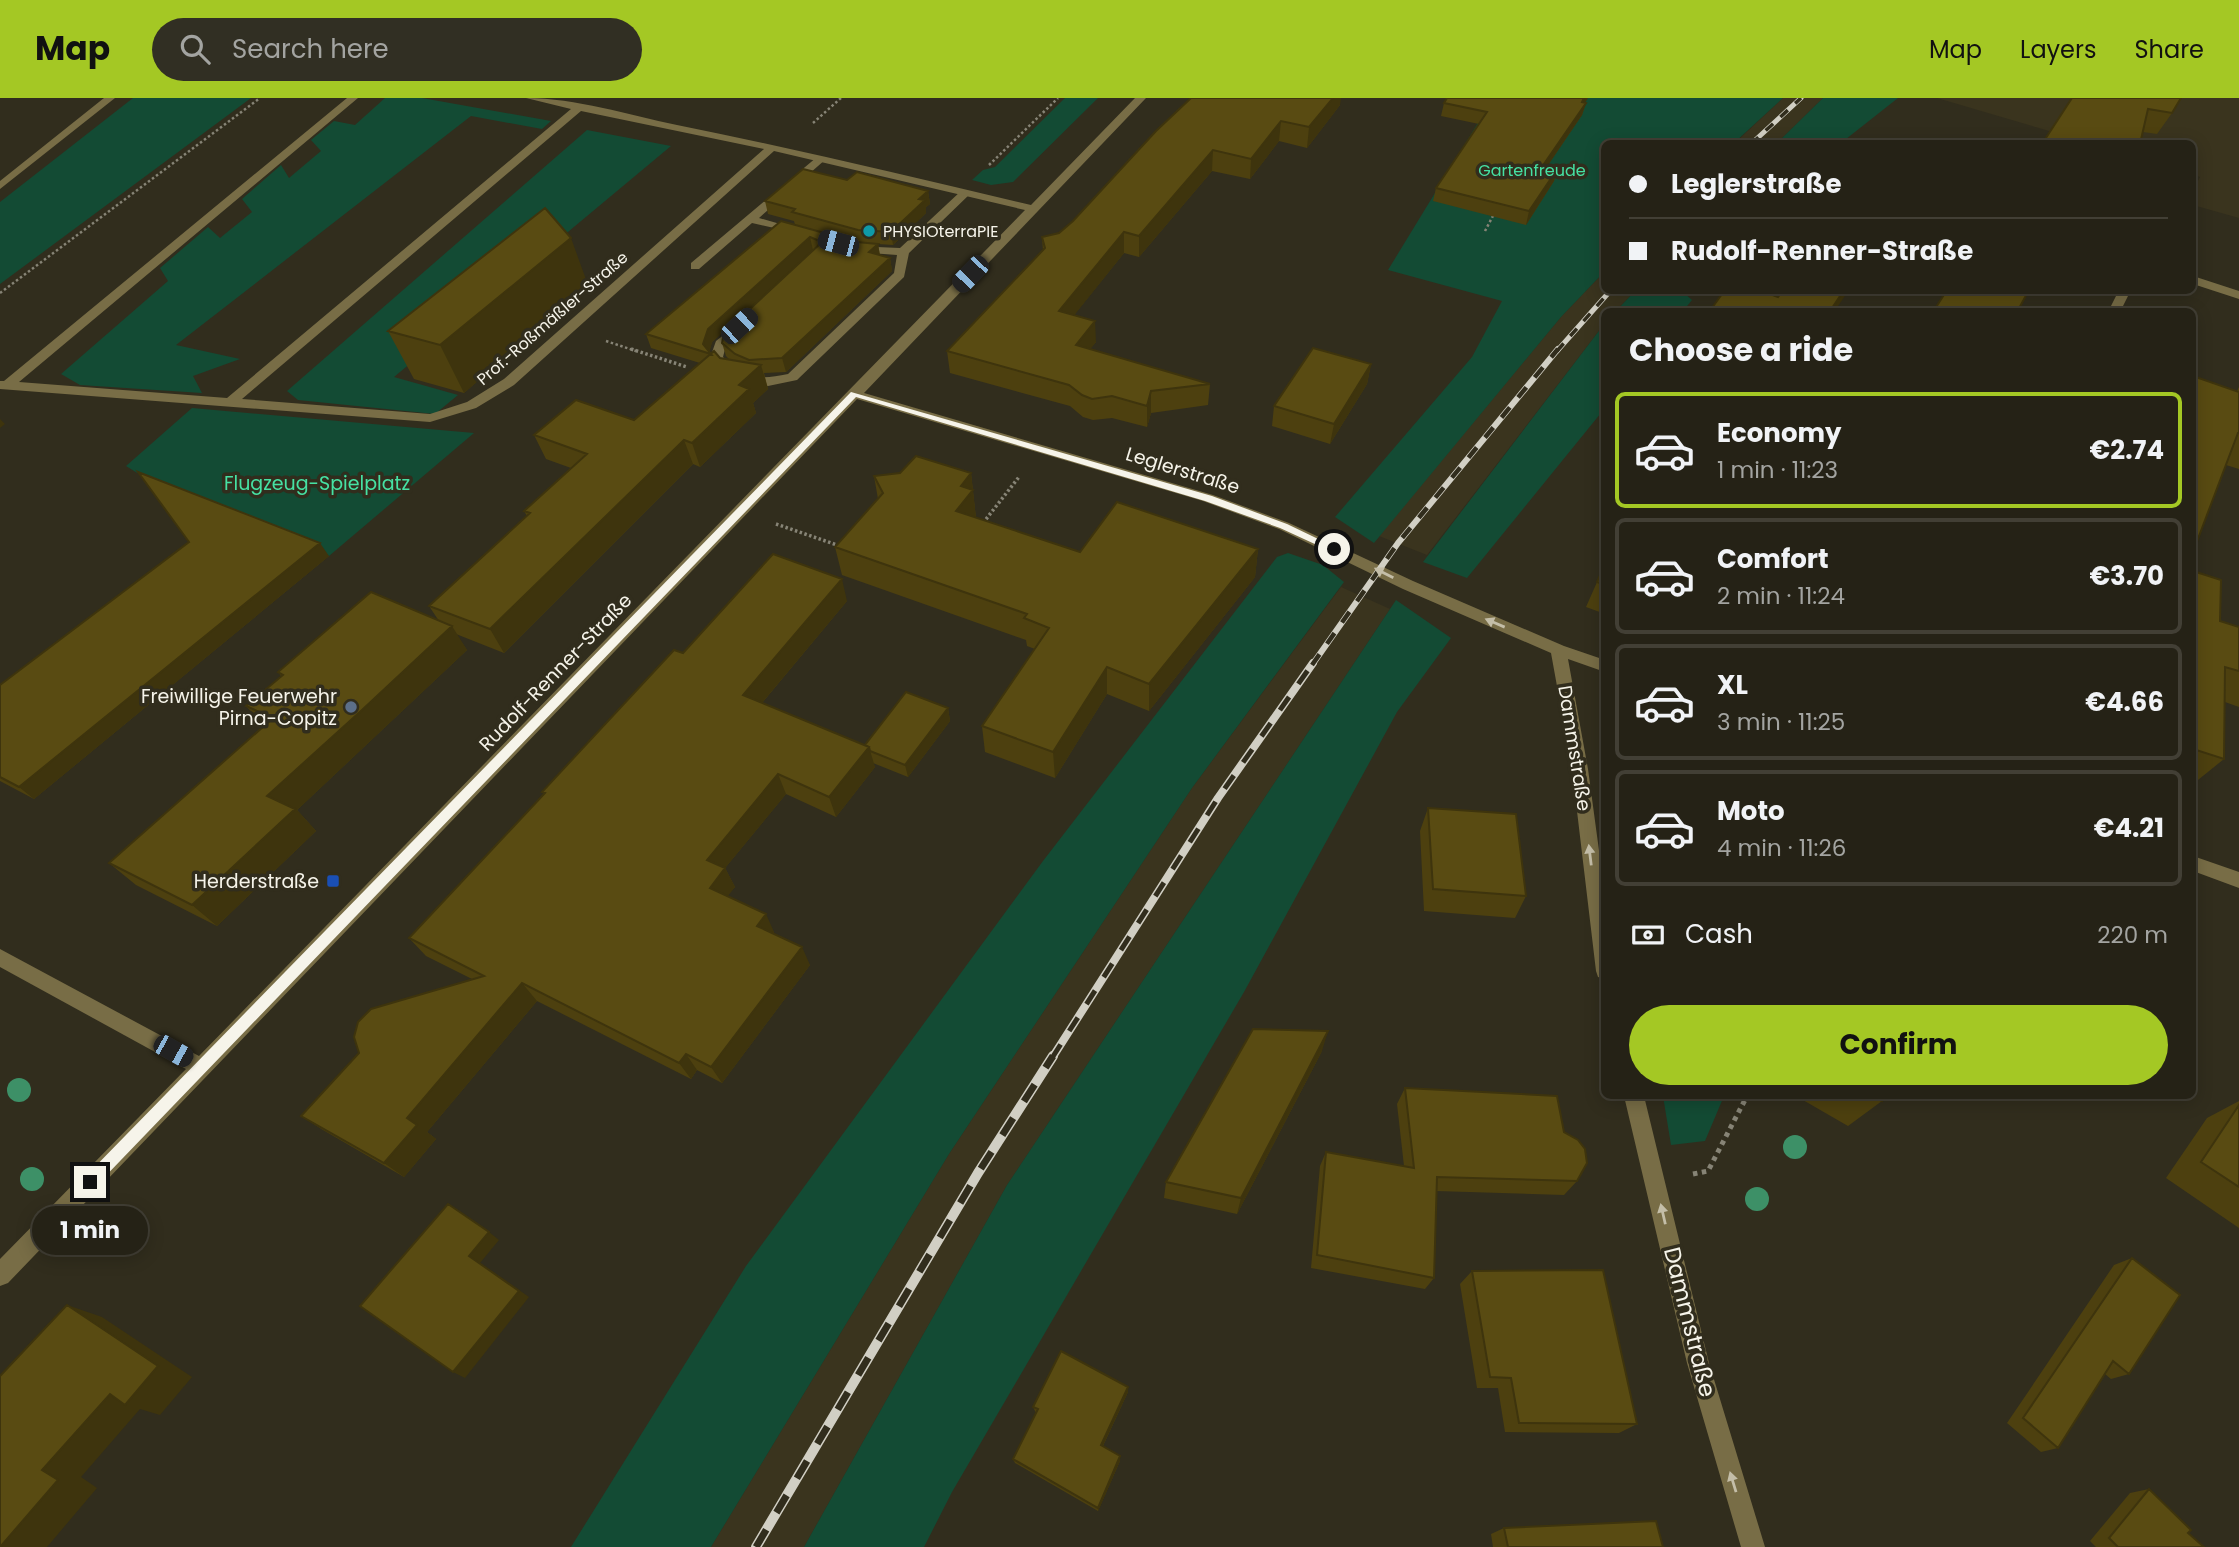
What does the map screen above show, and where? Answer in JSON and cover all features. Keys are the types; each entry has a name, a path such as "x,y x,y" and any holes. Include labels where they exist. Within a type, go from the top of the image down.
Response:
{"street":[{"path":"0,186 110,98"},
{"name":"Prof.-Roßmäßler-Straße","path":"4,385 353,98"},
{"path":"531,98 772,147 1034,209"},
{"name":"Rudolf-Renner-Straße","path":"0,1275 1141,98"},
{"path":"231,402 580,107"},
{"name":"Prof.-Roßmäßler-Straße","path":"4,385 430,418 462,412 485,400 509,382 772,147"},
{"path":"695,266 821,159"},
{"path":"749,317 720,344 716,358 733,376 768,382 792,377 900,274 903,252 960,192"},
{"path":"750,219 811,236"},
{"path":"848,246 903,252"},
{"path":"2196,281 2239,295"},
{"name":"Leglerstraße","path":"854,394 1209,498 1284,526 1408,585 1558,650 1601,665"},
{"name":"Dammstraße","path":"1558,650 1580,769 1601,939"},
{"path":"2196,865 2239,880"},
{"path":"0,957 201,1067"},
{"name":"Dammstraße","path":"1635,1099 1698,1363 1753,1547"}],"path":[{"path":"0,293 260,98"},
{"path":"960,192 979,169 990,165 1058,98"},
{"path":"1485,231 1498,207"},
{"path":"568,329 727,380 733,376"},
{"path":"975,532 1041,449"},
{"path":"775,523 847,549"},
{"path":"1654,1181 1708,1171 1745,1099"}],"shaded area":[{"path":"1783,98 1823,98 1780,140 1738,140"},
{"path":"1937,98 2239,98 2239,218 2196,206 2196,185 2200,177 2196,175 2196,140 2080,140"},
{"path":"1601,275 1601,294 1632,294 1619,308 1601,308 1601,328 1427,555 1379,536 1561,317"},
{"path":"1341,587 1390,609 1007,1185 804,1547 711,1547 949,1154 1192,788"}],"green space":[{"path":"133,98 251,98 0,284 0,202"},
{"path":"385,98 422,98 551,121 542,129 471,116 176,345 240,359 193,376 202,393 80,385 61,374 168,281 160,268 208,227 220,238 252,212 242,199 281,165 289,178 321,151 311,140 334,121 355,125"},
{"path":"1065,98 1098,98 1013,182 991,185 972,180 983,170 995,167"},
{"name":"Gartenfreude","path":"1493,98 1783,98 1737,140 1601,140 1601,275 1561,317 1374,543 1335,517 1472,357 1502,301 1388,270"},
{"path":"1823,98 1898,98 1845,140 1780,140"},
{"path":"587,130 671,146 394,377 458,395 435,414 298,400 287,391"},
{"path":"1632,294 1685,294 1692,300 1685,308 1619,308"},
{"path":"1601,328 1601,413 1467,578 1423,562"},
{"name":"Flugzeug-Spielplatz","path":"192,408 474,433 329,556 176,497 126,466"},
{"path":"1288,553 1323,565 1344,582 1192,788 949,1154 711,1547 571,1547 746,1266 1043,861 1277,557"},
{"path":"1396,600 1451,638 1397,712 1244,992 952,1492 924,1547 804,1547 1007,1185"},
{"path":"1663,1099 1723,1099 1705,1141 1671,1145"}],"building":[{"path":"1191,98 1333,98 1309,127 1281,121 1251,159 1213,150 1139,236 1124,232 1059,311 1095,321 1076,345 1210,384 1151,391 1147,406 1112,396 1092,399 1069,385 947,351 1045,248 1042,237 1059,233 1073,221 1156,131"},
{"path":"1447,98 1584,98 1582,102 1586,103 1544,164 1558,168 1529,211 1436,188 1487,112 1444,103"},
{"path":"2072,98 2181,98 2172,113 2148,109 2141,140 2045,140"},
{"name":"PHYSIOterraPIE","path":"803,169 847,180 857,172 928,191 919,199 925,200 891,232 858,230 792,212 795,209 765,201"},
{"path":"545,208 571,238 440,345 388,331"},
{"path":"781,221 857,242 878,244 869,252 890,258 782,358 749,360 735,354 722,343 724,333 822,242 810,237 708,329 703,344 711,354 646,334"},
{"path":"1722,294 1770,294 1778,297 1780,294 1841,294 1832,308 1712,308"},
{"path":"1944,294 2027,294 2019,308 1936,308"},
{"path":"1313,348 1371,364 1334,424 1274,406"},
{"path":"714,351 720,358 761,365 739,385 749,389 692,443 684,440 490,629 429,606 530,513 524,511 587,454 534,435 576,400 634,420"},
{"path":"2196,377 2239,392 2238,433 2196,544"},
{"path":"916,456 971,473 961,486 973,490 956,511 1080,552 1117,502 1258,549 1149,684 1107,667 1053,752 982,726 1049,628 1024,618 1027,614 835,547 883,493 874,476 900,473"},
{"path":"138,472 320,543 19,787 0,777 0,685 189,542"},
{"path":"773,554 842,579 743,695 869,747 829,797 778,774 707,860 725,868 710,888 766,914 757,926 802,947 711,1067 686,1054 679,1063 522,983 407,1118 417,1125 384,1163 301,1116 359,1053 354,1037 358,1022 371,1009 484,976 409,938 674,650 683,653"},
{"path":"2196,572 2221,580 2220,621 2239,627 2239,671 2225,667 2224,759 2196,750"},
{"path":"371,592 452,626 267,796 295,809 192,905 109,863 273,718 246,706 283,675 278,672"},
{"path":"906,692 948,708 905,765 870,751 865,745"},
{"path":"1428,808 1516,814 1526,896 1433,889"},
{"path":"1253,1029 1328,1031 1241,1198 1166,1182"},
{"path":"1405,1088 1557,1096 1564,1132 1578,1140 1585,1149 1587,1163 1577,1181 1437,1177 1434,1278 1317,1255 1326,1152 1414,1168"},
{"path":"2239,1105 2239,1187 2201,1162"},
{"path":"448,1204 489,1232 469,1256 519,1291 453,1372 360,1306"},
{"path":"2132,1258 2180,1295 2129,1374 2113,1361 2058,1448 2023,1418"},
{"path":"1603,1270 1637,1424 1519,1423 1511,1378 1490,1377 1472,1271"},
{"path":"67,1305 158,1366 125,1405 110,1394 42,1470 58,1480 0,1547 0,1376"},
{"path":"1061,1351 1128,1387 1101,1445 1120,1456 1098,1508 1013,1459 1038,1409 1033,1407"},
{"path":"2149,1489 2191,1530 2188,1533 2204,1547 2118,1547 2109,1538"},
{"path":"1656,1521 1663,1547 1508,1547 1504,1528"}],"railway":[{"path":"1755,140 1801,98"},
{"path":"1557,351 1607,294"},
{"path":"1312,665 1398,543 1558,349"},
{"path":"1052,1058 1218,798 1313,663"},
{"path":"756,1547 978,1173 1053,1056"}],"place":[{"name":"PHYSIOterraPIE","path":"869,231"},
{"name":"Freiwillige Feuerwehr Pirna-Copitz","path":"351,707"},
{"name":"Herderstraße","path":"333,881"}],"route":[{"path":"90,1182 854,394 1209,498 1284,526 1334,549"}]}
